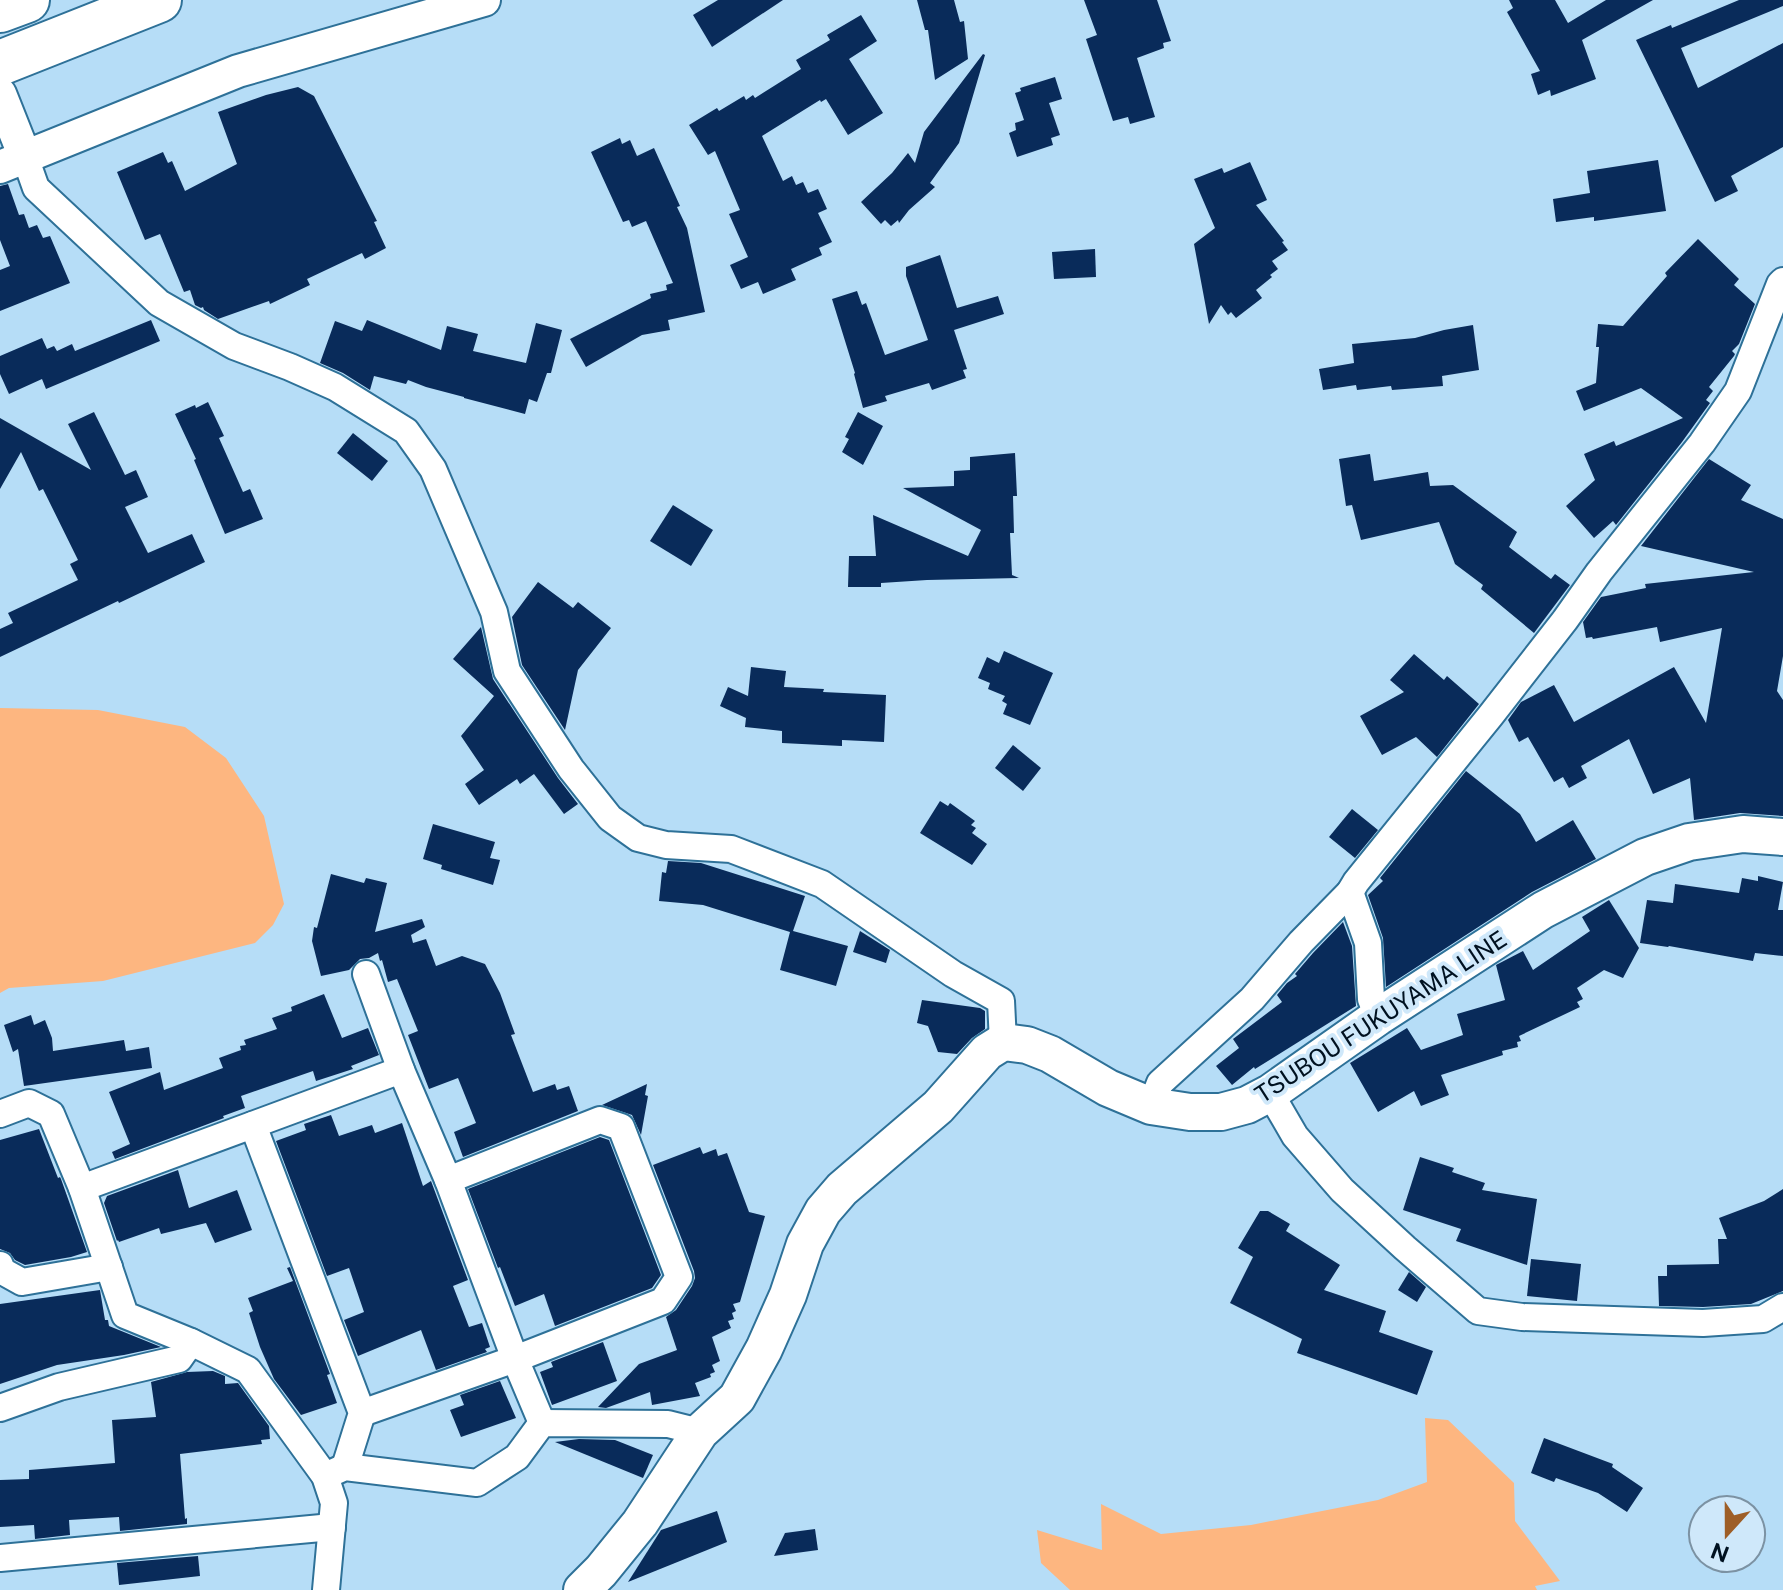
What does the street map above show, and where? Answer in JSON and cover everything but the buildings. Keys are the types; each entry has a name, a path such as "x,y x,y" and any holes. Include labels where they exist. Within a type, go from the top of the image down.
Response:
{"highway":[{"path":"0,10 27,0"},
{"path":"0,63 159,0"}],"main road":[{"name":"TSUBOU FUKUYAMA LINE","path":"1003,1042 1027,1045 1050,1054 1108,1088 1151,1106 1190,1112 1221,1112 1247,1105 1270,1093 1378,1017 1543,910 1645,857 1689,842 1743,834 1783,837"},
{"path":"582,1590 640,1523 700,1432 737,1398 788,1295 805,1244 823,1211 842,1189 938,1107 987,1052 1003,1042"}],"street":[{"path":"12,162 238,71 484,0"},
{"path":"0,94 12,162 159,303 234,346 335,387 406,431 433,469 494,612 507,671 571,769 610,818 638,838 666,845 731,849 822,884 953,974 1001,1001 1003,1042"},
{"path":"1151,1106 1160,1083 1252,999 1350,892 1711,430 1738,391 1783,281"},
{"path":"1350,892 1368,943 1371,999 1378,1017"},
{"path":"366,974 401,1070 448,1180 542,1423"},
{"path":"82,1188 401,1070"},
{"path":"1270,1093 1295,1136 1342,1190 1478,1311 1522,1317 1703,1323 1763,1319 1783,1307"},
{"path":"0,1114 29,1103 51,1114 82,1188 125,1315 248,1370 335,1472 477,1483 517,1457 542,1423"},
{"path":"362,1413 515,1359 663,1301 679,1277 621,1127 600,1120 448,1180"},
{"path":"253,1125 362,1413 335,1472 326,1590"},
{"path":"0,1265 2,1271 22,1282 109,1267"},
{"path":"0,1408 59,1387 179,1359 191,1342"},
{"path":"542,1423 668,1424 700,1432"},
{"path":"0,1558 332,1527"}],"shaded area":[{"path":"0,708 98,710 185,727 226,758 264,816 284,904 273,925 255,943 103,981 9,988 0,993"},
{"path":"1425,1418 1448,1420 1514,1483 1515,1521 1560,1581 1535,1586 1537,1590 1070,1590 1041,1563 1037,1530 1102,1550 1101,1504 1161,1534 1251,1525 1378,1500 1427,1482"}]}
